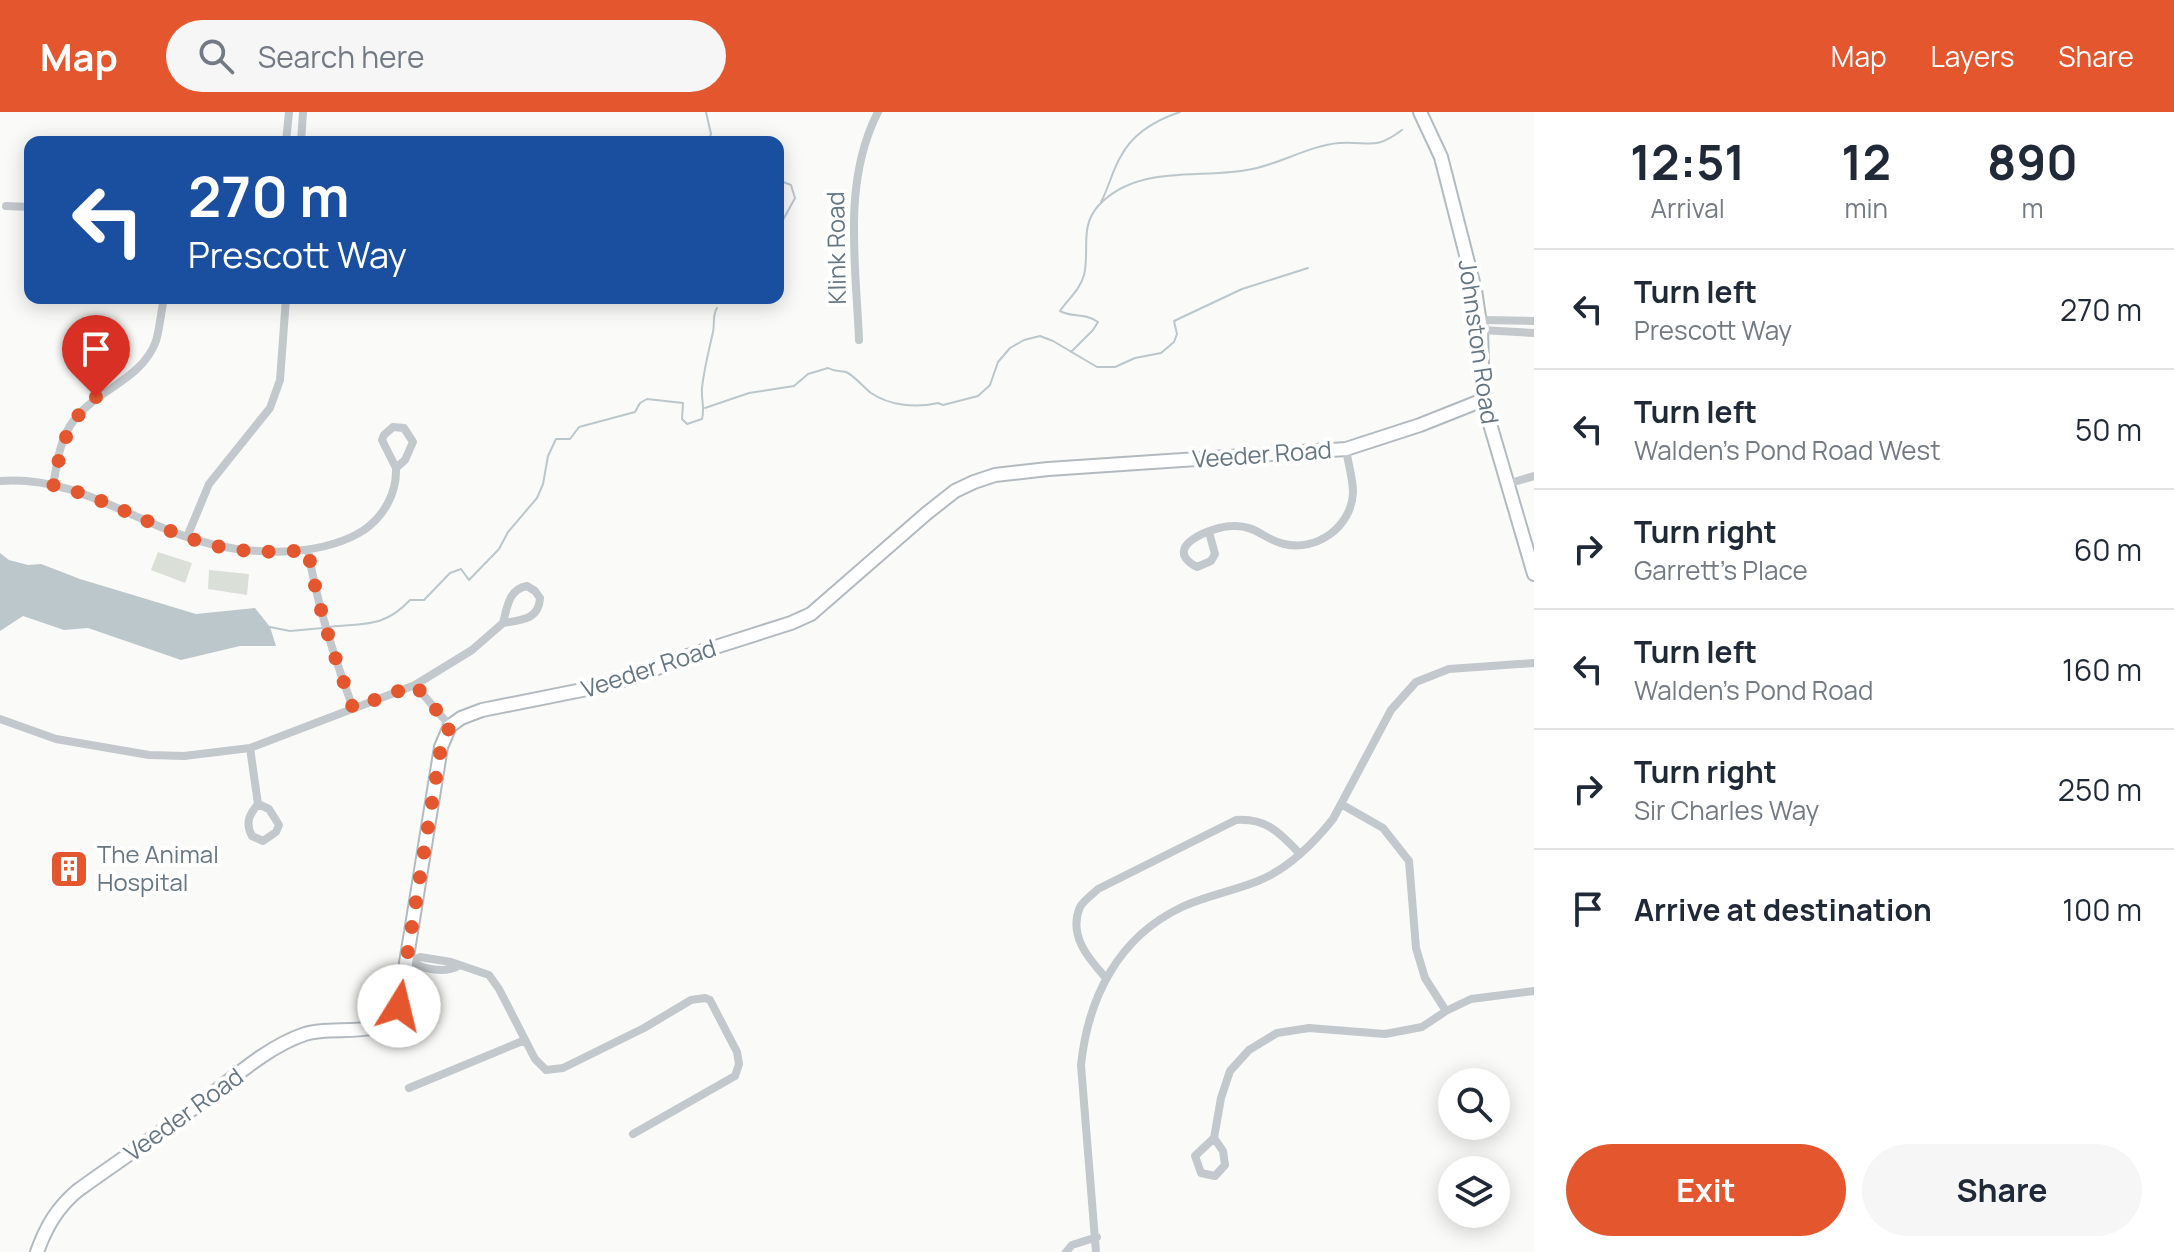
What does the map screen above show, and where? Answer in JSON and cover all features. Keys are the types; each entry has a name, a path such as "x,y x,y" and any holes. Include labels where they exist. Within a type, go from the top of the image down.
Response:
{"street":[{"path":"287,136 289,112"},
{"path":"301,136 303,112"},
{"name":"Klink Road","path":"859,340 854,191 864,139 878,112"},
{"name":"Johnston Road","path":"1420,112 1441,157 1475,290 1480,325 1483,400 1534,574"},
{"path":"2,206 24,207"},
{"path":"53,485 63,441 70,426 96,397 140,367 156,342 163,304"},
{"path":"187,537 209,484 270,408 280,380 286,304"},
{"path":"1480,325 1534,321"},
{"path":"1480,325 1534,333"},
{"name":"Veeder Road","path":"37,1252 50,1221 64,1202 263,1057 304,1035 323,1030 370,1029 394,1016 409,960 441,747 450,726 461,718 482,710 571,694 631,678 681,658 791,623 825,605 955,491 995,475 1346,449 1483,400"},
{"path":"0,481 19,480 53,485 103,500 187,537 219,547 252,552 308,550 345,539 375,522 389,503 395,487 396,468 382,440 388,430 401,427 411,434 413,448 396,468"},
{"path":"1209,532 1215,554 1211,561 1197,567 1189,563 1184,553 1185,545 1192,538 1209,532 1226,526 1248,526 1274,541 1301,546 1331,535 1350,506 1353,492 1346,449"},
{"path":"1507,484 1534,476"},
{"path":"308,550 326,634 353,708"},
{"path":"0,719 56,739 149,755 184,756 250,748 415,685 472,650 503,623 529,618 537,612 541,602 535,591 527,586 516,590 508,603 503,623"},
{"path":"1096,1252 1081,1065 1093,1004 1105,977 1157,921 1183,906 1273,875 1321,835 1391,710 1416,682 1449,669 1534,663"},
{"path":"415,685 450,726"},
{"path":"250,748 258,804 248,819 247,828 252,836 263,841 276,832 279,825 269,809 258,804"},
{"path":"1341,804 1383,828 1409,861 1416,948 1425,978 1446,1011"},
{"path":"1105,977 1085,954 1077,932 1080,907 1098,889 1236,820 1261,821 1276,829 1300,854"},
{"path":"409,960 420,957 451,962 489,975 540,1065 553,1071 644,1028 691,1000 710,1000 737,1052 739,1064 735,1076 633,1134"},
{"path":"1214,1138 1223,1151 1225,1165 1215,1176 1207,1176 1201,1173 1195,1156 1214,1138 1221,1098 1230,1071 1249,1050 1277,1033 1309,1028 1385,1034 1422,1027 1471,999 1534,991"},
{"path":"409,1088 525,1040"},
{"path":"1066,1252 1072,1245 1097,1237"}],"shaded area":[{"path":"158,552 192,563 185,583 151,570"},
{"path":"0,553 9,560 28,565 41,564 196,614 255,608 270,627 276,646 240,646 181,660 88,628 64,630 23,616 0,631"},
{"path":"209,570 249,574 247,595 208,589"}],"waterway":[{"path":"706,112 710,136"},
{"path":"1101,202 1118,162 1132,141 1154,123 1180,112"},
{"path":"1071,352 1098,322 1060,311 1077,290 1084,275 1089,221 1099,205 1115,192 1153,178 1257,168 1329,144 1378,143 1402,130"},
{"path":"784,182 791,185 795,198 784,218"},
{"path":"705,408 749,393 794,386 808,374 828,368 846,372 886,401 943,405 978,396 990,385 998,362 1010,348 1040,336 1097,367 1115,367 1135,358 1161,353 1174,342 1177,334 1174,321 1242,289 1308,268"},
{"path":"329,627 382,620 410,600 424,600 450,573 461,569 469,580 499,549 508,532 537,498 548,456 556,439 570,439 579,427 635,412 640,403 647,399 683,403 682,419 687,424 702,419 703,381 717,308"},
{"path":"270,627 290,631 323,628"}],"place":[{"name":"The Animal Hospital","path":"69,869"}],"route":[{"path":"96,397 78,414 66,432 53,485 94,496 167,530 219,547 271,553 308,550 326,634 353,708 415,685 450,726 441,747 399,1006"}]}
